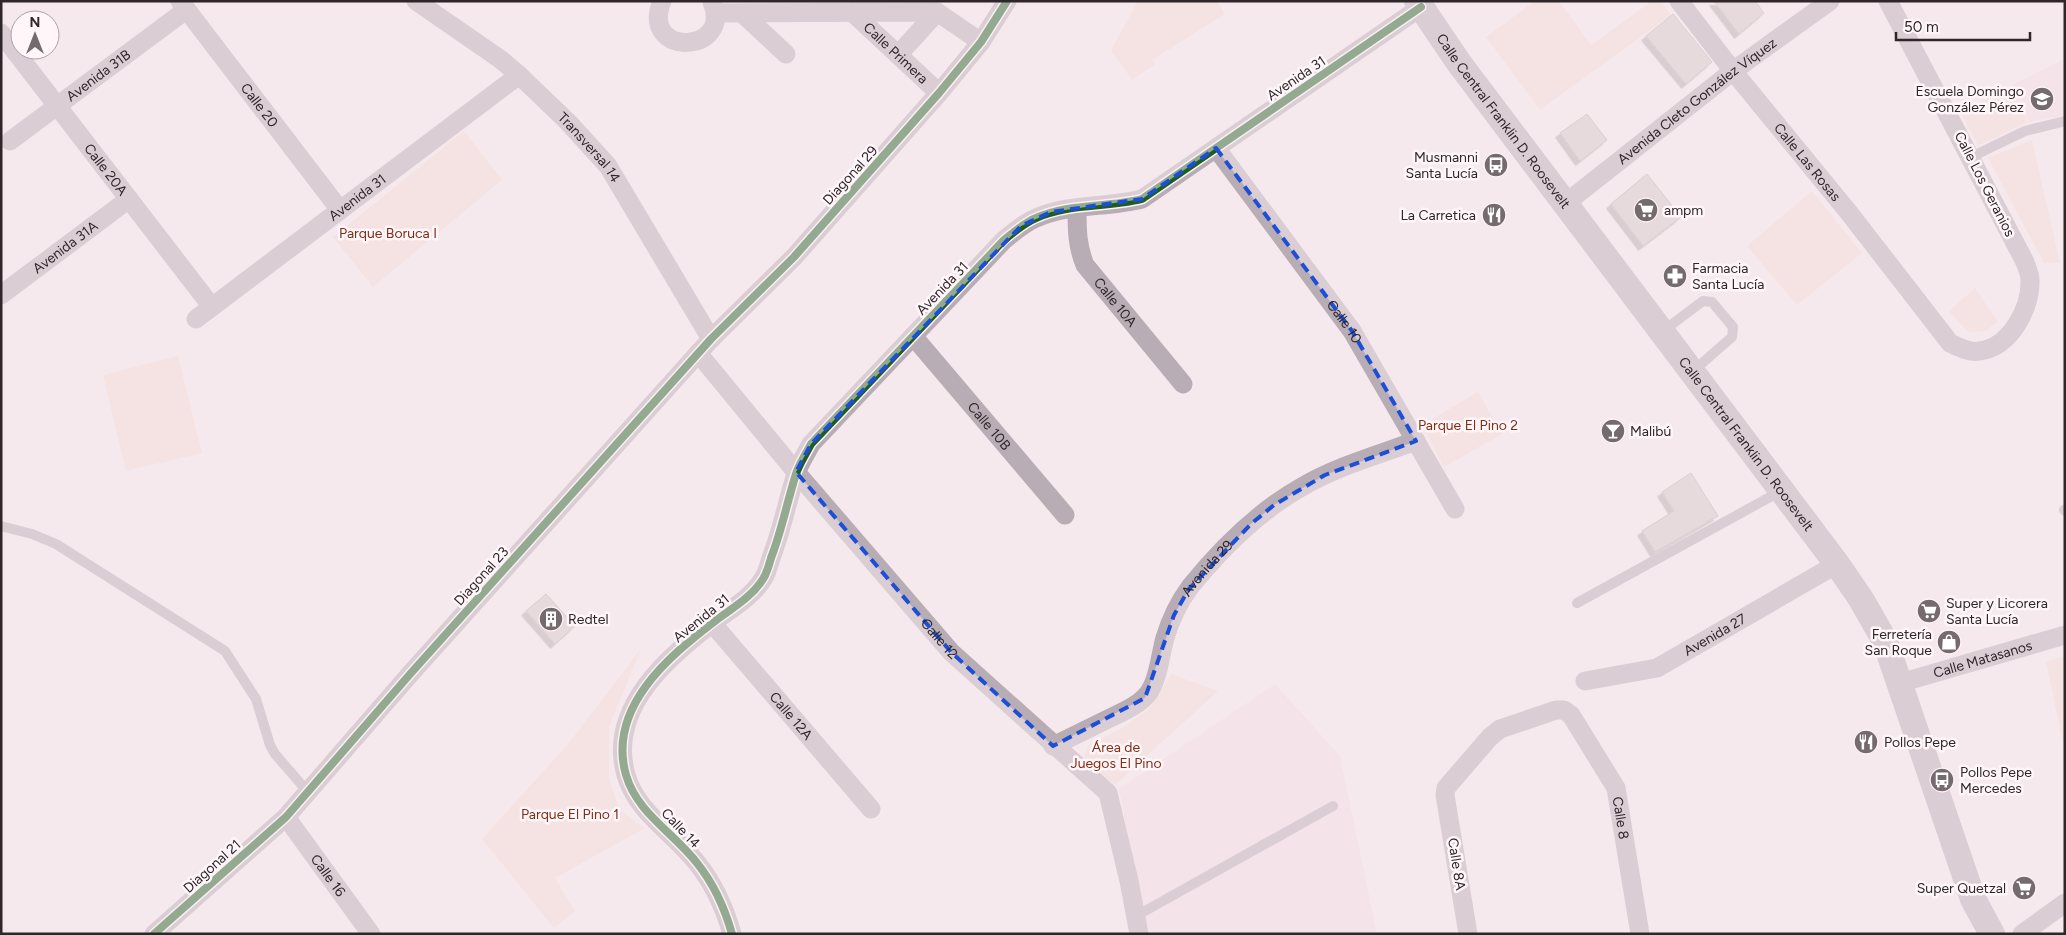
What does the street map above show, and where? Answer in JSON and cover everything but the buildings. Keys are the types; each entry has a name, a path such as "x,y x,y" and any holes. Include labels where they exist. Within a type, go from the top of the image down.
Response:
{"main road":[{"name":"Calle Central Franklin D. Roosevelt","path":"1419,4 1459,63 1837,564 1861,599 1885,641 1969,890 1992,934"}],"street":[{"name":"Transversal 14","path":"416,1 500,59 519,75 568,122 608,166 704,346"},
{"name":"Diagonal 29","path":"704,346 794,257 939,93 981,42 1007,1"},
{"name":"Calle Las Rosas","path":"1679,1 1733,71 1850,214 1950,343 1962,349 1979,352 1996,345 2012,332 2022,314 2028,297 2030,279 2025,262"},
{"name":"Avenida Cleto González Víquez","path":"1566,203 1733,71 1830,1"},
{"name":"Calle Los Geranios","path":"1888,1 2025,262"},
{"path":"655,4 658,20 668,37 676,42 686,44 704,38 711,31 715,23 714,7 743,14 937,12 981,42"},
{"name":"Avenida 31","path":"623,737 627,718 636,698 654,676 712,624 751,594 763,579 782,530 796,472 811,444 1004,240 1021,226 1051,212 1122,204 1142,199 1419,4"},
{"name":"Avenida 31B","path":"10,141 183,5"},
{"name":"Calle 20","path":"183,5 340,210"},
{"name":"Calle Primera","path":"852,12 939,93"},
{"path":"898,55 937,12"},
{"path":"743,14 786,54"},
{"name":"Calle 20A","path":"1,33 212,307"},
{"name":"Avenida 31","path":"196,319 233,293 519,75"},
{"name":"Calle 10","path":"1216,148 1352,331 1455,509"},
{"name":"Avenida 31A","path":"1,296 129,199"},
{"name":"Calle 10A","path":"1077,208 1077,238 1085,265 1184,384"},
{"name":"Calle 10B","path":"913,336 1065,515"},
{"name":"Calle 12","path":"704,346 796,472 951,652 1053,746 1108,793 1137,925"},
{"name":"Diagonal 23","path":"286,817 307,791 704,346"},
{"name":"Avenida 29","path":"1053,746 1129,709 1145,698 1155,678 1165,637 1174,615 1189,589 1213,561 1250,524 1300,488 1325,475 1416,441"},
{"name":"Avenida 27","path":"1585,681 1657,668 1837,564"},
{"name":"Calle 12A","path":"712,624 871,809"},
{"name":"Calle Matasanos","path":"1900,683 2065,635"},
{"name":"Calle 8","path":"1445,795 1449,783 1500,729 1556,710 1564,710 1571,715 1616,788 1640,934"},
{"name":"Calle 14","path":"623,737 622,756 626,775 634,794 647,811 697,862 715,892 732,934"},
{"name":"Calle 8A","path":"1445,795 1468,934"},
{"name":"Diagonal 21","path":"154,934 286,817"},
{"name":"Calle 16","path":"286,817 371,934"},
{"path":"2022,934 2065,904"}],"lane":[{"path":"1971,158 2025,131 2065,121"},
{"path":"1662,332 1703,301 1712,302 1733,327 1732,337 1691,372"},
{"path":"1576,603 1781,491"},
{"path":"1,526 32,534 56,544 225,651 256,699 270,745 275,754 307,791"},
{"path":"1137,925 1333,806"}],"highlighted area":[{"path":"1216,148 1352,331 1416,441 1325,475 1274,505 1251,524 1189,589 1174,615 1145,698 1053,746 951,652 796,472 811,444 1021,226 1051,212 1142,199"}],"shaded area":[{"name":"Escuela Domingo González Pérez","path":"2065,59 2065,115 2029,122 2013,84"},
{"path":"1275,684 1340,756 1377,934 1147,934 1119,789"}],"green space":[{"path":"1138,1 1217,1 1225,14 1152,60 1155,64 1132,80 1111,50"},
{"path":"1535,1 1559,1 1591,45 1652,1 1661,1 1671,15 1540,110 1486,37"},
{"path":"2014,86 2027,122 1978,146 1960,111"},
{"name":"Parque Boruca I","path":"464,131 502,180 373,287 333,237"},
{"path":"2032,140 2060,263 2044,263 1988,158"},
{"path":"1812,191 1862,253 1797,305 1747,246"},
{"path":"1975,288 1998,322 1985,331 1968,332 1949,311"},
{"path":"178,356 202,453 126,471 103,375"},
{"name":"Parque El Pino 2","path":"1478,392 1502,434 1444,467 1422,425"},
{"name":"Parque El Pino 1","path":"641,649 609,727 609,778 620,811 645,828 555,878 575,911 554,928 482,839 568,744"},
{"path":"2065,656 2065,753 2046,662"},
{"name":"Área de Juegos El Pino","path":"1171,674 1218,691 1115,785 1082,761 1089,745 1122,728 1149,709"}],"cycle path":[{"path":"154,934 286,817 411,673 711,339 794,257 939,93 981,42 1007,1"},
{"path":"732,934 718,897 703,871 688,852 647,812 631,788 626,775 622,751 625,728 633,706 661,668 697,635 747,597 763,579 778,537 797,470 811,444 1004,240 1027,222 1062,210 1142,199 1421,7"}],"place":[{"name":"Escuela Domingo González Pérez","path":"2042,99"},
{"name":"Musmanni Santa Lucía","path":"1496,165"},
{"name":"ampm","path":"1646,210"},
{"name":"La Carretica","path":"1494,215"},
{"name":"Farmacia Santa Lucía","path":"1675,276"},
{"name":"Malibú","path":"1613,431"},
{"name":"Super y Licorera Santa Lucía","path":"1929,611"},
{"name":"Redtel","path":"551,619"},
{"name":"Ferretería San Roque","path":"1949,642"},
{"name":"Pollos Pepe","path":"1866,742"},
{"name":"Pollos Pepe Mercedes","path":"1942,780"},
{"name":"Super Quetzal","path":"2024,888"}]}
